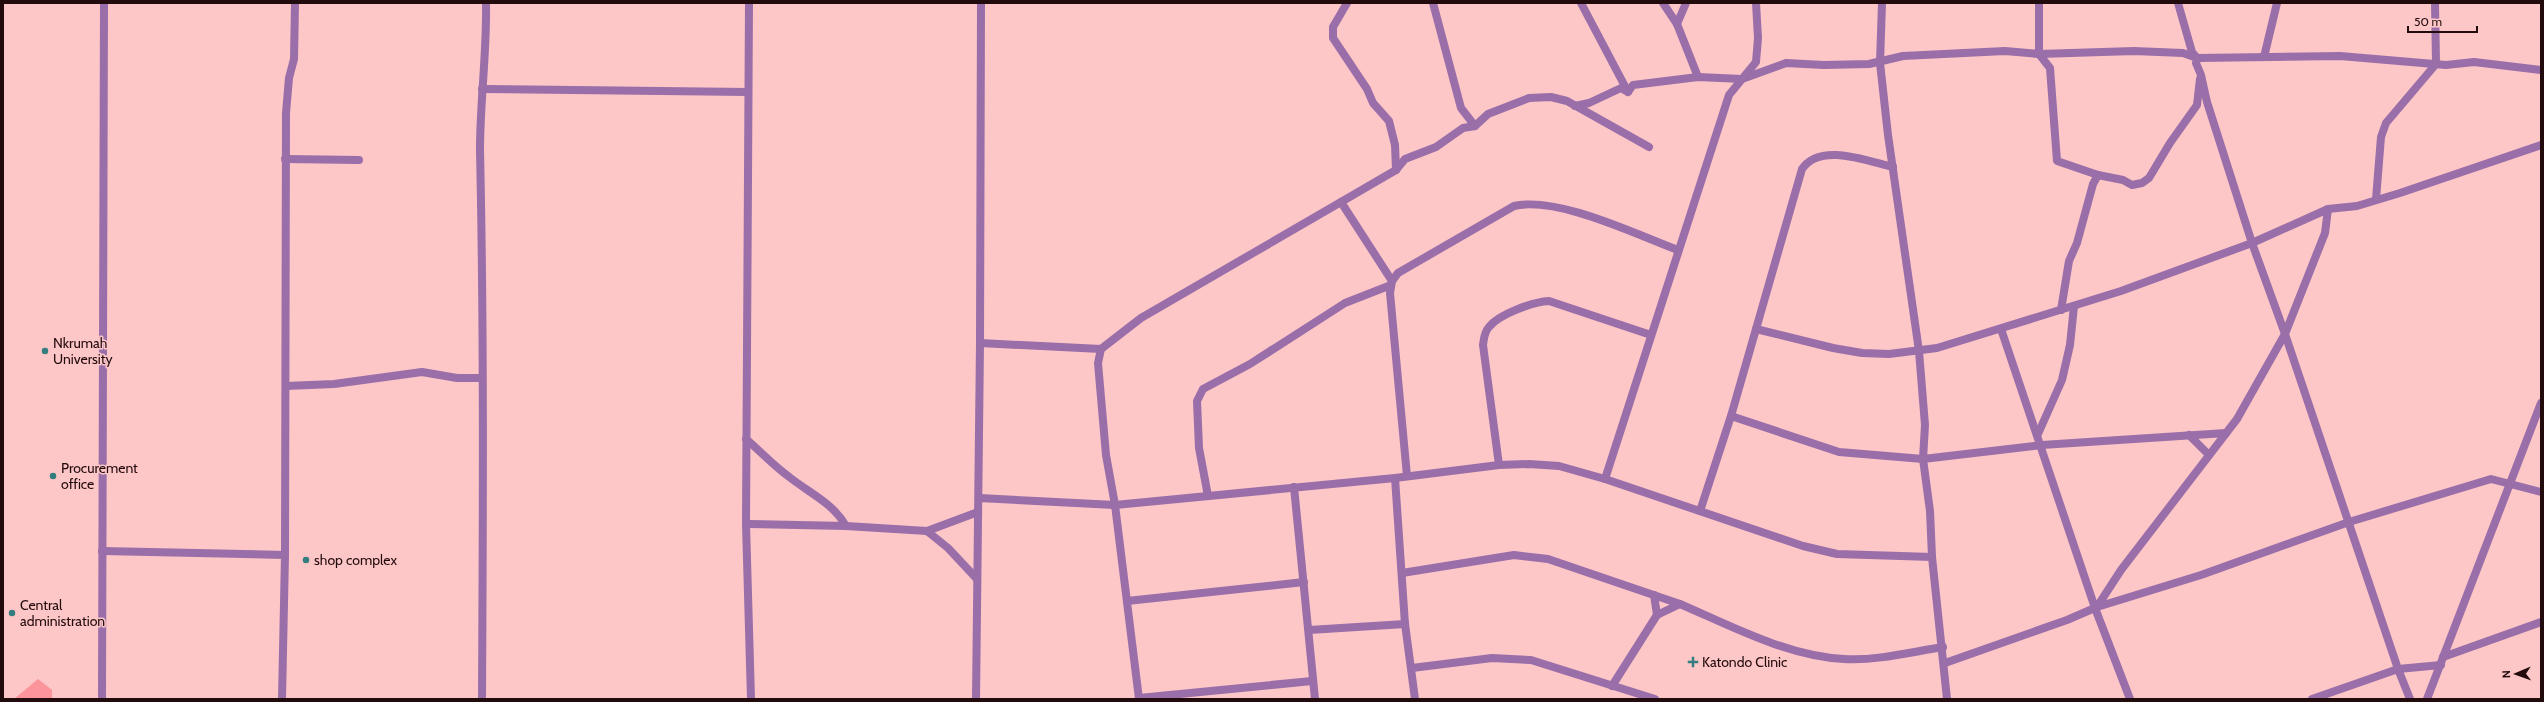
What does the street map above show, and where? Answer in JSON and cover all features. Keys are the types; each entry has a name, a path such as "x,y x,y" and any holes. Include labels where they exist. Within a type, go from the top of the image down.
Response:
{"street":[{"path":"102,699 104,3"},
{"path":"282,699 286,386 285,158 286,113 289,78 294,59 295,3"},
{"path":"482,699 483,261 480,148 482,89 487,40 486,3"},
{"path":"749,3 746,524 751,699"},
{"path":"976,699 979,498 981,3"},
{"path":"1347,3 1333,27 1333,38 1367,89 1376,107 1389,121 1395,145 1396,170"},
{"path":"1432,3 1461,108 1475,126"},
{"path":"1581,3 1628,92"},
{"path":"1663,3 1677,24 1698,77"},
{"path":"1677,24 1686,3"},
{"path":"1605,480 1729,95 1753,67 1757,55 1756,3"},
{"path":"1882,3 1880,63 1919,351 1925,425 1923,459 1930,511 1932,557 1948,699"},
{"path":"2039,3 2039,54 2050,68 2057,161 2098,176 2123,180 2132,185 2142,184 2149,178 2170,143 2196,105 2201,75"},
{"path":"2178,3 2192,52 2197,58 2196,64 2201,75 2207,102 2252,243 2285,334 2398,669 2410,699"},
{"path":"2264,58 2277,3"},
{"path":"2376,199 2381,137 2386,123 2436,64 2435,3"},
{"path":"1628,92 1633,85 1698,77 1742,79 1786,63 1824,65 1880,63 1903,56 2005,51 2039,54 2134,51 2183,53 2197,58 2340,56 2436,64 2474,62 2541,70"},
{"path":"1575,106 1589,103 1621,88 1628,92"},
{"path":"482,89 748,92"},
{"path":"1312,681 1139,699 1116,505 1106,455 1098,363 1101,349 1141,318 1396,170 1405,159 1436,147 1463,128 1475,126 1488,114 1529,98 1551,97 1575,106 1649,146"},
{"path":"1756,329 1833,348 1862,353 1889,354 1919,351 2001,329 2074,306 2252,243 2328,210 2357,206 2541,145"},
{"path":"1700,511 1731,416 1802,169 1807,162 1816,157 1828,155 1858,158 1893,167"},
{"path":"285,158 359,160"},
{"path":"2061,310 2069,261 2077,243 2093,184 2098,176"},
{"path":"1341,202 1391,283"},
{"path":"1407,476 1390,292 1391,283 1398,273 1507,210 1525,204 1554,206 1601,221 1678,250"},
{"path":"2096,607 2121,570 2237,418 2285,334 2325,233 2328,210"},
{"path":"1208,496 1200,455 1197,409 1197,401 1203,389 1250,364 1345,303 1391,283"},
{"path":"1499,465 1483,345 1488,328 1496,320 1536,302 1549,300 1651,334"},
{"path":"2038,434 2062,380 2070,345 2074,306"},
{"path":"2001,329 2042,445 2096,607 2130,699"},
{"path":"980,343 1101,349"},
{"path":"286,386 334,384 422,372 457,378 482,378"},
{"path":"2427,699 2541,403"},
{"path":"1731,416 1839,452 1923,459 2042,445 2226,433"},
{"path":"2189,435 2209,455"},
{"path":"746,439 786,476 828,504 839,514 846,526"},
{"path":"979,498 1116,505 1395,478 1499,465 1529,464 1559,466 1803,546 1838,554 1932,557"},
{"path":"1395,478 1405,624 1415,699"},
{"path":"1945,663 2067,620 2096,607 2201,575 2348,522 2491,479 2541,492"},
{"path":"1294,487 1309,630 1312,681 1315,699"},
{"path":"746,524 846,526 927,531 978,512"},
{"path":"927,531 948,548 977,579"},
{"path":"102,551 285,555"},
{"path":"1402,573 1514,555 1530,556 1548,559 1680,604 1738,629 1810,655 1852,659 1882,657 1943,647"},
{"path":"1127,601 1304,582"},
{"path":"1654,595 1657,615"},
{"path":"1612,686 1657,615 1680,604"},
{"path":"2312,699 2398,669 2442,661 2541,622"},
{"path":"1309,630 1405,624"},
{"path":"1412,668 1510,657 1531,660 1655,699"}],"shaded area":[{"path":"38,679 52,690 52,699 14,699"}],"place":[{"name":"Nkrumah University","path":"45,351"},
{"name":"Procurement office","path":"53,476"},
{"name":"shop complex","path":"306,560"},
{"name":"Central administration","path":"12,613"},
{"name":"Katondo Clinic","path":"1693,662"}]}
